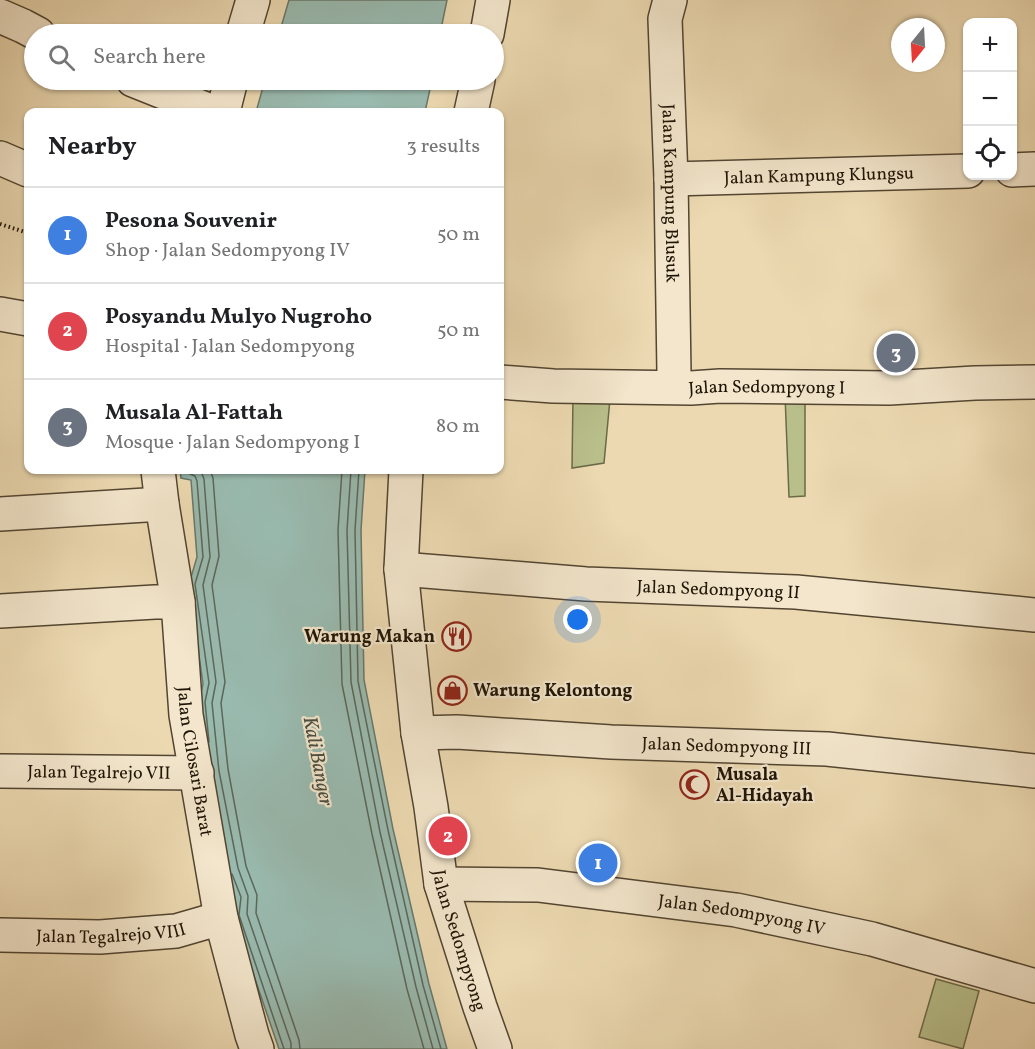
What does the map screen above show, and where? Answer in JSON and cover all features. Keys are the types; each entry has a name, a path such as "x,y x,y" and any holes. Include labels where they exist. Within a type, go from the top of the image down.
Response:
{"street":[{"path":"246,24 253,0"},
{"path":"488,24 492,0"},
{"name":"Jalan Kampung Blusuk","path":"670,0 665,19 671,179 673,387"},
{"path":"0,16 24,27"},
{"path":"159,90 203,108"},
{"path":"224,108 228,90"},
{"path":"472,108 476,90"},
{"path":"0,158 24,168"},
{"path":"1017,170 1035,169"},
{"name":"Jalan Kampung Klungsu","path":"671,179 963,171"},
{"path":"0,314 24,319"},
{"name":"Jalan Sedompyong I","path":"504,382 553,386 889,388 1035,382"},
{"name":"Jalan Cilosari Barat","path":"158,474 178,602 186,715 221,918 257,1049"},
{"name":"Jalan Sedompyong","path":"406,474 402,569 418,733 441,885 495,1049"},
{"path":"0,514 162,504"},
{"name":"Jalan Sedompyong II","path":"402,569 586,584 796,591 1035,615"},
{"path":"0,611 178,602"},
{"name":"Jalan Sedompyong III","path":"418,733 457,732 611,742 827,749 1035,771"},
{"name":"Jalan Tegalrejo VII","path":"0,771 196,773"},
{"name":"Jalan Sedompyong IV","path":"441,885 538,885 736,910 872,939 1035,986"},
{"name":"Jalan Tegalrejo VIII","path":"0,935 100,937 176,931 221,918"}],"path":[{"path":"0,224 24,231"}],"green space":[{"path":"785,395 805,396 805,496 789,497"},
{"path":"573,397 610,399 604,463 572,468"},
{"path":"936,979 979,991 963,1049 919,1037"}],"water":[{"path":"289,0 447,0 442,24 282,24"},
{"path":"262,90 430,90 426,108 257,108"},
{"name":"Kali Banger","path":"180,474 365,474 361,530 364,680 393,829 429,984 447,1049 279,1049 233,915 235,898 225,873 199,702 203,684 189,584 197,557 191,480 181,478"}],"place":[{"name":"Musala Al-Fattah","path":"896,353"},
{"name":"Warung Makan","path":"456,636"},
{"name":"Warung Kelontong","path":"452,690"},
{"name":"Musala Al-Hidayah","path":"695,784"},
{"name":"Posyandu Mulyo Nugroho","path":"448,836"},
{"name":"Pesona Souvenir","path":"598,863"}]}
